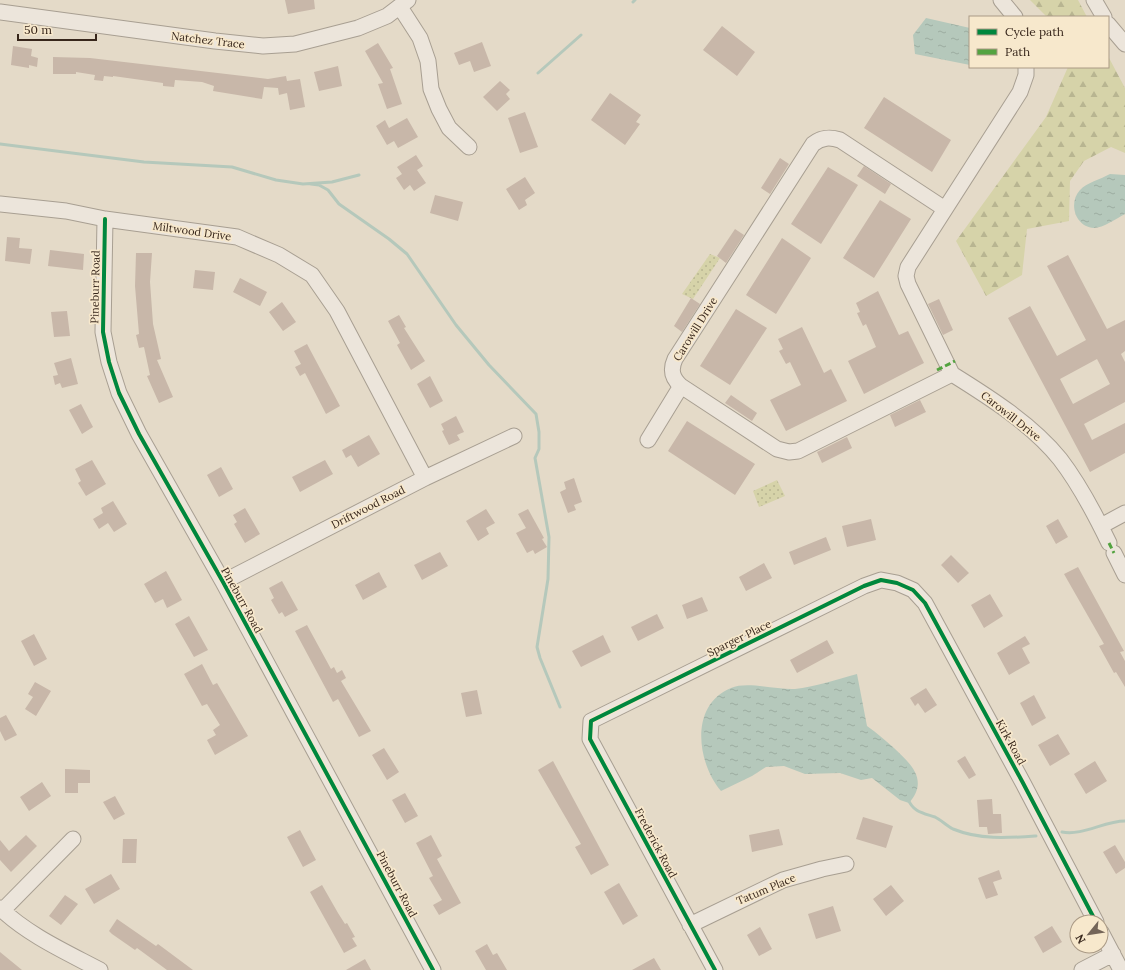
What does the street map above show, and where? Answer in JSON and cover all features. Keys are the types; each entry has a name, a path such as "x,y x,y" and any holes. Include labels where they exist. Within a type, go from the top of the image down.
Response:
{"street":[{"path":"1001,0 1014,16"},
{"path":"1094,0 1103,16"},
{"path":"404,3 420,38 428,61 431,89 439,109 449,128 469,146"},
{"name":"Natchez Trace","path":"0,12 263,46 294,44 351,30 387,16 404,3"},
{"path":"1109,25 1125,44"},
{"path":"952,374 926,323 906,276 908,267 1020,92 1026,75 1026,68"},
{"name":"Carowill Drive","path":"945,209 840,140 826,138 818,140 813,144 675,359 672,365 673,377 681,386 777,449 793,452 952,374 979,391 1034,432 1059,458 1083,492 1125,575"},
{"name":"Miltwood Drive","path":"0,204 66,211 105,219 237,237 279,255 312,275 337,311 425,478"},
{"name":"Pineburr Road","path":"105,219 103,332 109,362 119,393 139,434 223,582 433,970"},
{"path":"648,440 681,386"},
{"name":"Driftwood Road","path":"223,582 425,478 514,436"},
{"path":"1101,526 1125,514"},
{"name":"Sparger Place","path":"591,721 864,586 881,580 897,584"},
{"name":"Kirk Road","path":"897,584 913,590 925,603 1023,783 1092,914"},
{"name":"Frederick Road","path":"591,721 590,739 715,970"},
{"path":"73,839 1,909 56,947 100,970"},
{"name":"Tatum Place","path":"690,925 783,880 822,868 846,864"},
{"path":"1109,948 1121,970"},
{"path":"1082,970 1112,954"}],"green space":[{"path":"1030,0 1078,0 1086,16 1046,16"},
{"path":"1109,58 1125,88 1125,153 1111,147 1084,161 1070,181 1069,221 1027,229 1022,275 986,296 956,241 1046,117 1068,68 1109,68"},
{"path":"710,254 720,258 693,299 682,294"},
{"path":"777,480 785,496 759,507 753,491"}],"water":[{"path":"926,18 969,28 969,65 915,54 913,35"},
{"path":"1110,174 1125,175 1125,214 1098,228 1087,227 1075,214 1074,201 1076,195 1086,185"},
{"path":"857,674 867,726 906,760 911,766 918,780 915,795 909,803 900,800 872,778 861,780 840,773 805,774 784,766 766,767 752,776 721,791 713,779 707,765 701,735 703,721 708,707 718,696 731,688 738,686 745,685 795,689 818,685"}],"building":[{"path":"285,0 314,0 315,9 288,14"},
{"path":"722,26 755,52 737,76 703,50"},
{"path":"482,42 491,66 474,72 470,61 459,65 454,53"},
{"path":"378,43 393,68 390,69 402,104 387,109 378,84 383,83 365,51"},
{"path":"13,46 32,49 31,56 38,58 37,67 29,65 29,68 11,65"},
{"path":"53,57 90,58 268,79 286,76 287,81 300,79 305,107 290,110 287,93 279,95 278,88 264,87 262,99 213,91 214,86 202,82 175,80 174,87 163,86 163,83 113,76 104,76 103,81 94,80 95,75 76,72 76,74 53,74"},
{"path":"338,66 342,86 319,91 314,72"},
{"path":"500,81 510,90 506,94 510,99 497,111 483,97"},
{"path":"610,93 641,115 636,122 640,124 625,145 591,120"},
{"path":"884,97 951,140 932,172 864,128"},
{"path":"525,112 538,147 520,153 508,118"},
{"path":"407,118 418,137 398,148 394,141 387,145 376,126 385,120 389,128"},
{"path":"416,155 423,166 417,170 426,183 414,191 410,185 404,190 396,178 402,174 397,167"},
{"path":"780,158 789,164 770,194 761,188"},
{"path":"864,166 891,184 885,194 857,176"},
{"path":"828,167 858,185 821,244 791,224"},
{"path":"525,177 535,193 525,200 527,205 519,210 506,189"},
{"path":"435,195 463,202 458,221 430,213"},
{"path":"880,200 911,219 874,278 843,258"},
{"path":"735,229 744,235 726,263 717,256"},
{"path":"7,237 20,238 19,248 32,249 30,264 5,261"},
{"path":"782,238 811,258 776,314 746,295"},
{"path":"50,250 84,254 83,270 48,266"},
{"path":"136,253 152,253 150,282 153,324 161,359 157,360 173,397 159,403 147,376 150,375 144,347 139,348 136,335 139,334 135,286"},
{"path":"1068,255 1107,329 1125,320 1125,351 1121,354 1125,362 1125,402 1084,424 1092,440 1125,423 1125,453 1090,472 1008,318 1030,306 1057,356 1086,340 1047,266","holes":["1097,359 1110,384 1073,404 1060,379"]},
{"path":"195,270 215,272 213,290 193,288"},
{"path":"240,278 267,292 260,306 233,292"},
{"path":"878,291 899,335 908,331 924,363 864,394 848,361 876,347 866,324 863,326 857,313 860,312 856,303"},
{"path":"691,298 700,304 682,332 674,326"},
{"path":"939,299 953,330 943,335 928,304"},
{"path":"282,302 296,322 283,331 269,312"},
{"path":"736,309 767,328 730,385 700,366"},
{"path":"67,311 70,336 54,337 51,312"},
{"path":"399,315 406,327 404,328 425,361 411,370 397,345 400,343 388,321"},
{"path":"802,327 824,373 831,369 847,401 786,431 770,400 801,385 790,362 786,364 779,351 783,349 778,339"},
{"path":"307,344 340,406 326,414 305,373 300,376 295,367 301,364 294,351"},
{"path":"71,358 78,384 62,388 60,383 55,385 53,376 58,375 54,363"},
{"path":"430,376 443,401 430,408 417,384"},
{"path":"731,395 757,413 752,421 725,403"},
{"path":"920,400 926,412 895,427 890,415"},
{"path":"81,404 93,427 82,434 69,410"},
{"path":"456,416 464,432 457,435 460,440 449,445 442,431 444,430 441,424"},
{"path":"687,421 755,464 735,495 668,451"},
{"path":"369,435 380,454 358,467 351,455 346,458 342,450"},
{"path":"847,437 852,448 822,463 817,452"},
{"path":"92,460 106,484 86,496 78,483 81,481 75,469"},
{"path":"325,460 333,474 300,492 292,477"},
{"path":"221,467 233,489 219,497 207,475"},
{"path":"574,478 582,502 574,505 576,510 568,513 560,492 566,489 564,482"},
{"path":"113,501 127,524 114,532 108,523 99,529 93,519 103,513 101,508"},
{"path":"245,508 260,534 245,543 234,524 237,522 233,515"},
{"path":"486,509 495,523 486,528 489,534 478,541 466,521"},
{"path":"528,509 544,538 542,539 547,547 535,554 533,550 527,553 516,533 526,528 518,514"},
{"path":"871,519 876,540 847,547 842,526"},
{"path":"1058,519 1068,537 1056,544 1046,526"},
{"path":"826,537 831,550 794,565 789,552"},
{"path":"440,552 448,566 422,580 414,565"},
{"path":"951,555 969,573 958,583 941,565"},
{"path":"764,563 772,578 746,591 739,577"},
{"path":"1078,567 1124,651 1120,652 1125,661 1125,687 1116,672 1114,673 1099,646 1104,644 1064,574"},
{"path":"166,571 182,600 167,608 163,599 155,603 144,584"},
{"path":"379,572 387,587 363,600 355,585"},
{"path":"282,581 298,610 285,617 282,612 279,614 271,600 274,598 269,588"},
{"path":"990,594 1003,616 984,628 971,605"},
{"path":"702,597 708,611 687,619 682,605"},
{"path":"657,614 664,628 638,641 631,627"},
{"path":"189,616 208,650 194,657 175,624"},
{"path":"307,625 331,669 334,667 337,673 342,670 346,678 341,681 371,731 359,737 338,699 333,702 295,631"},
{"path":"34,634 47,659 34,666 21,641"},
{"path":"603,635 611,652 581,667 572,651"},
{"path":"1025,636 1030,644 1022,648 1030,663 1009,675 997,653"},
{"path":"827,640 834,653 797,673 790,660"},
{"path":"202,664 213,685 217,683 248,736 215,755 207,740 216,735 213,730 220,725 207,704 202,706 184,674"},
{"path":"35,682 51,691 36,716 25,709 33,697 28,694"},
{"path":"926,688 937,705 925,713 918,703 915,706 910,698"},
{"path":"477,690 482,714 466,717 461,693"},
{"path":"1034,695 1046,718 1032,726 1020,703"},
{"path":"6,715 17,735 5,741 0,731 0,718"},
{"path":"1058,734 1070,754 1050,766 1038,745"},
{"path":"384,748 399,772 387,780 372,755"},
{"path":"965,756 976,775 969,779 957,761"},
{"path":"553,761 609,865 591,875 575,847 581,844 538,770"},
{"path":"1095,761 1107,781 1086,794 1074,774"},
{"path":"65,769 90,770 90,783 78,783 78,793 65,793"},
{"path":"42,782 51,796 29,811 20,797"},
{"path":"405,793 418,816 405,823 392,800"},
{"path":"115,796 125,814 114,820 103,802"},
{"path":"992,799 993,814 1001,814 1002,833 988,834 987,827 979,827 977,800"},
{"path":"863,817 893,826 886,848 856,839"},
{"path":"779,829 783,845 752,852 749,835"},
{"path":"300,830 316,860 303,867 287,837"},
{"path":"26,835 37,846 11,872 0,860 0,840 9,851"},
{"path":"431,835 442,856 437,859 461,903 439,915 433,905 442,900 429,878 433,876 416,843"},
{"path":"123,839 137,839 136,863 122,863"},
{"path":"1115,845 1125,862 1125,868 1116,874 1103,852"},
{"path":"999,870 1002,879 993,882 998,895 986,899 978,878"},
{"path":"111,874 120,889 94,904 85,889"},
{"path":"619,883 638,916 623,925 604,892"},
{"path":"322,885 338,913 345,924 347,923 355,937 352,938 357,946 344,953 310,892"},
{"path":"891,885 904,901 886,916 873,899"},
{"path":"65,895 78,904 61,925 49,916"},
{"path":"833,906 841,931 816,939 808,914"},
{"path":"117,919 156,946 158,944 193,970 167,970 137,948 135,950 109,931"},
{"path":"1052,926 1062,942 1043,953 1034,937"},
{"path":"760,927 772,949 759,956 747,935"},
{"path":"487,944 493,955 497,953 507,970 486,970 475,951"},
{"path":"0,952 22,970 0,970"},
{"path":"654,958 661,970 632,970"},
{"path":"365,959 371,970 346,970"}],"waterway":[{"path":"538,73 581,35"},
{"path":"0,144 144,162 232,167 276,180 303,184 332,182 359,175"},
{"path":"311,184 319,185 328,190 339,204 389,239 407,254 456,325 489,365 536,414 539,432 539,449 535,458 549,537 548,579 537,647 560,707"},
{"path":"908,799 913,807 919,811 935,817 953,829 963,833 983,837 1036,836"},
{"path":"1062,832 1078,832 1109,823 1125,821"}],"marked path":[{"path":"937,370 955,361"},
{"path":"1109,543 1114,553"}],"cycle path":[{"path":"105,219 103,332 109,362 119,393 139,434 223,582 433,970"},
{"path":"715,970 590,739 591,721 864,586 881,580 897,583 913,590 925,603 1023,783 1092,914"}]}
